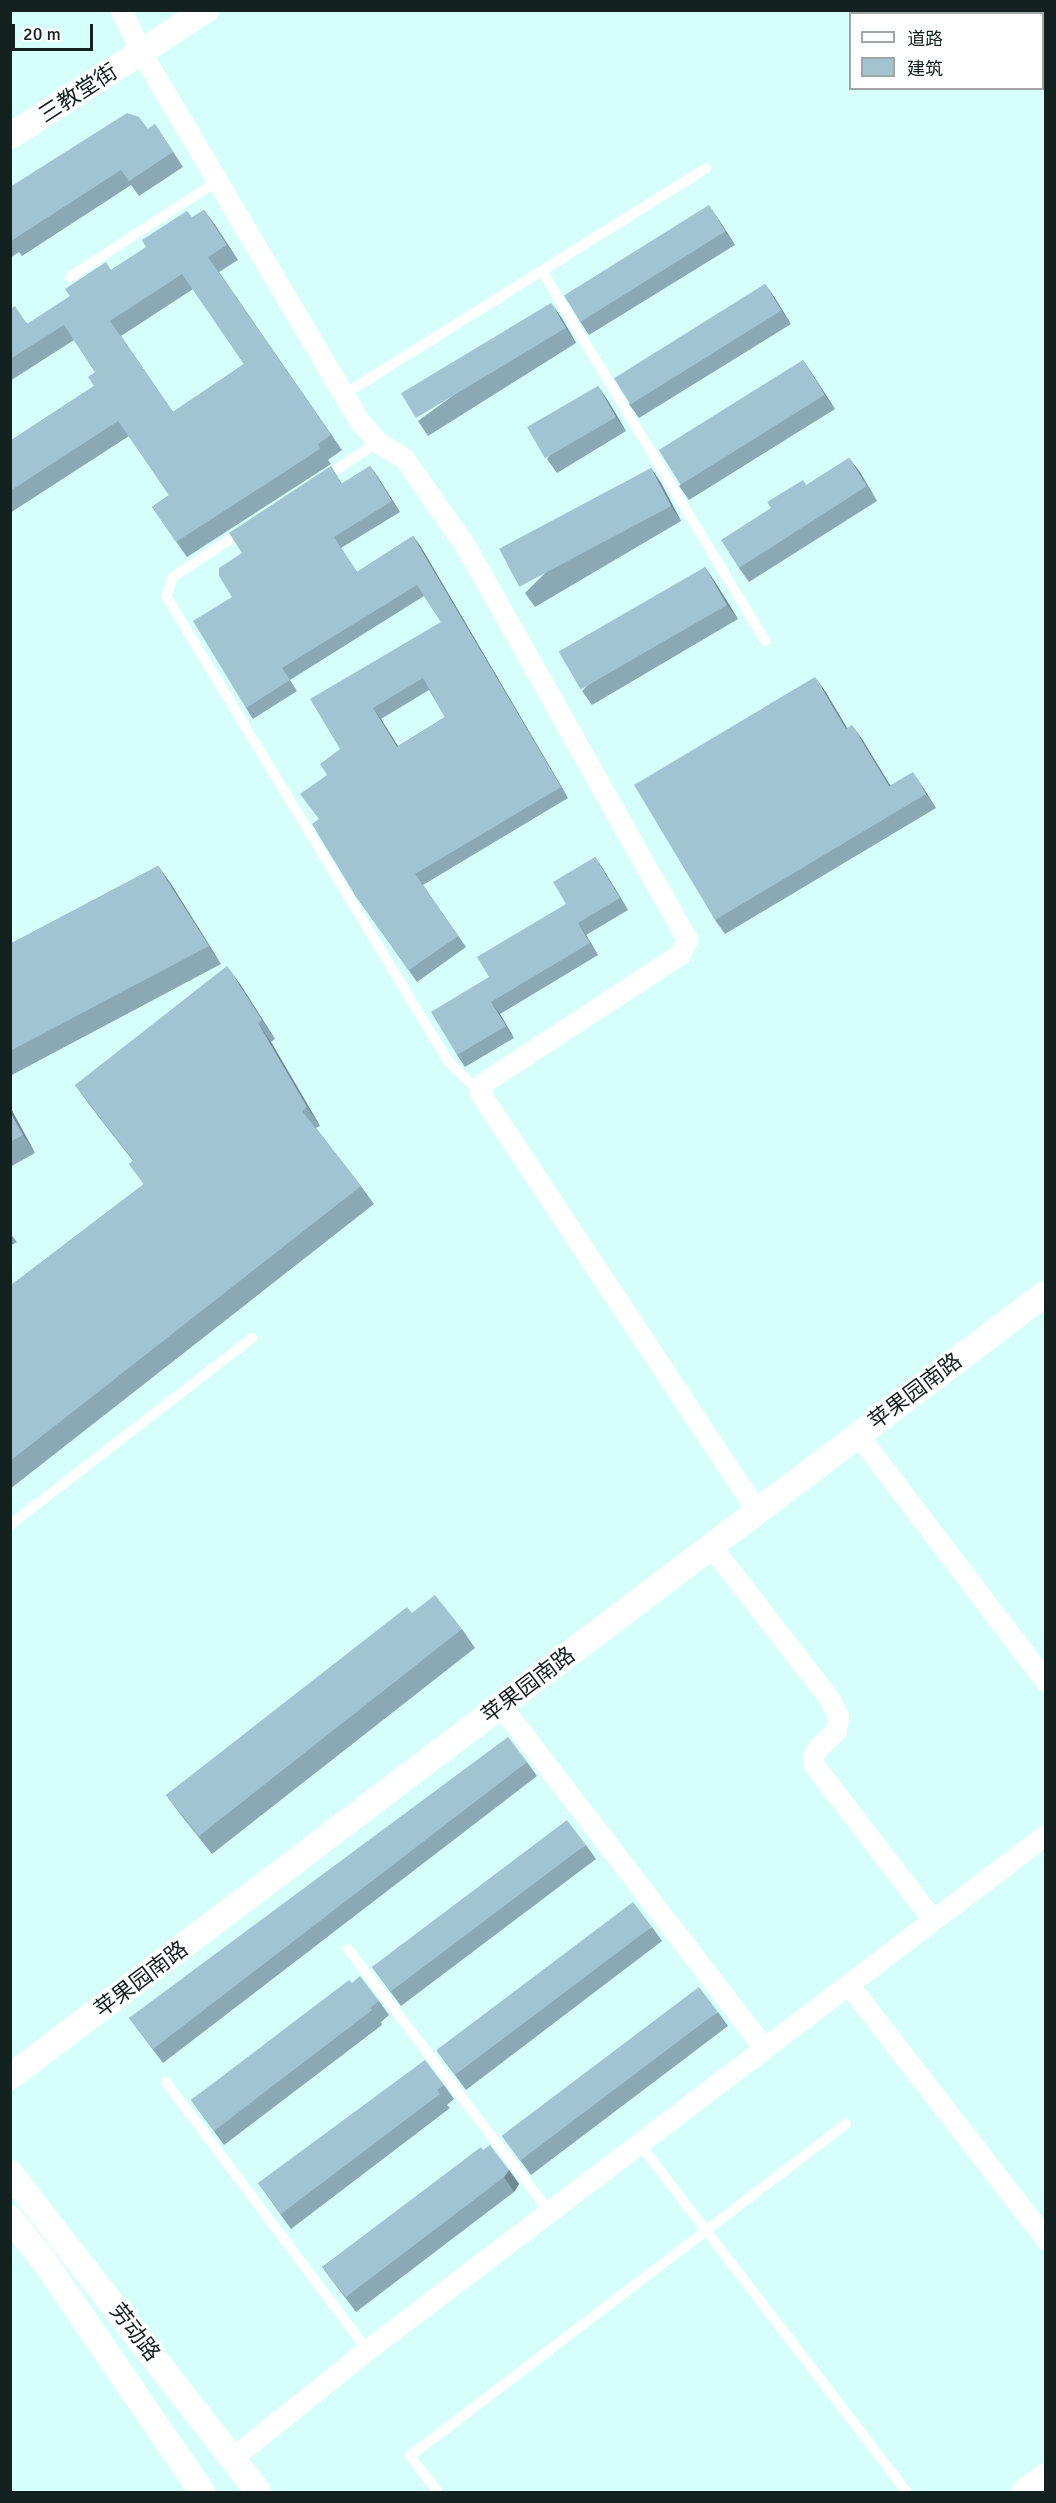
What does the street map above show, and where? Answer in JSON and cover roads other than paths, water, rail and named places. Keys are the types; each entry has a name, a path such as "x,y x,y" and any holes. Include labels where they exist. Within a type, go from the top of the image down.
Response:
{"street":[{"path":"121,10 141,52 360,422 378,442 404,458 466,547 687,939 680,954 483,1083 480,1093 757,1511"},
{"name":"三教堂街","path":"10,136 206,10"},
{"name":"苹果园南路","path":"10,2077 1046,1293"},
{"path":"858,1435 1046,1682"},
{"path":"711,1546 829,1698 838,1716 836,1731 813,1756 814,1765 933,1920"},
{"path":"501,1706 764,2048"},
{"path":"232,2458 549,2211 1046,1834"},
{"path":"848,1984 1046,2239"},
{"name":"劳动路","path":"10,2173 258,2493"},
{"name":"劳动路","path":"10,2218 44,2261 197,2491"},
{"path":"1024,2493 1046,2476"}],"lane":[{"path":"344,395 706,168"},
{"path":"70,277 217,181"},
{"path":"542,271 765,641"},
{"path":"310,487 378,442"},
{"path":"251,526 173,577 166,596 448,1061 480,1093"},
{"path":"10,1525 252,1338"},
{"path":"348,1949 549,2211"},
{"path":"166,2082 368,2350"},
{"path":"438,2493 410,2456 846,2124"},
{"path":"639,2143 907,2493"}]}
